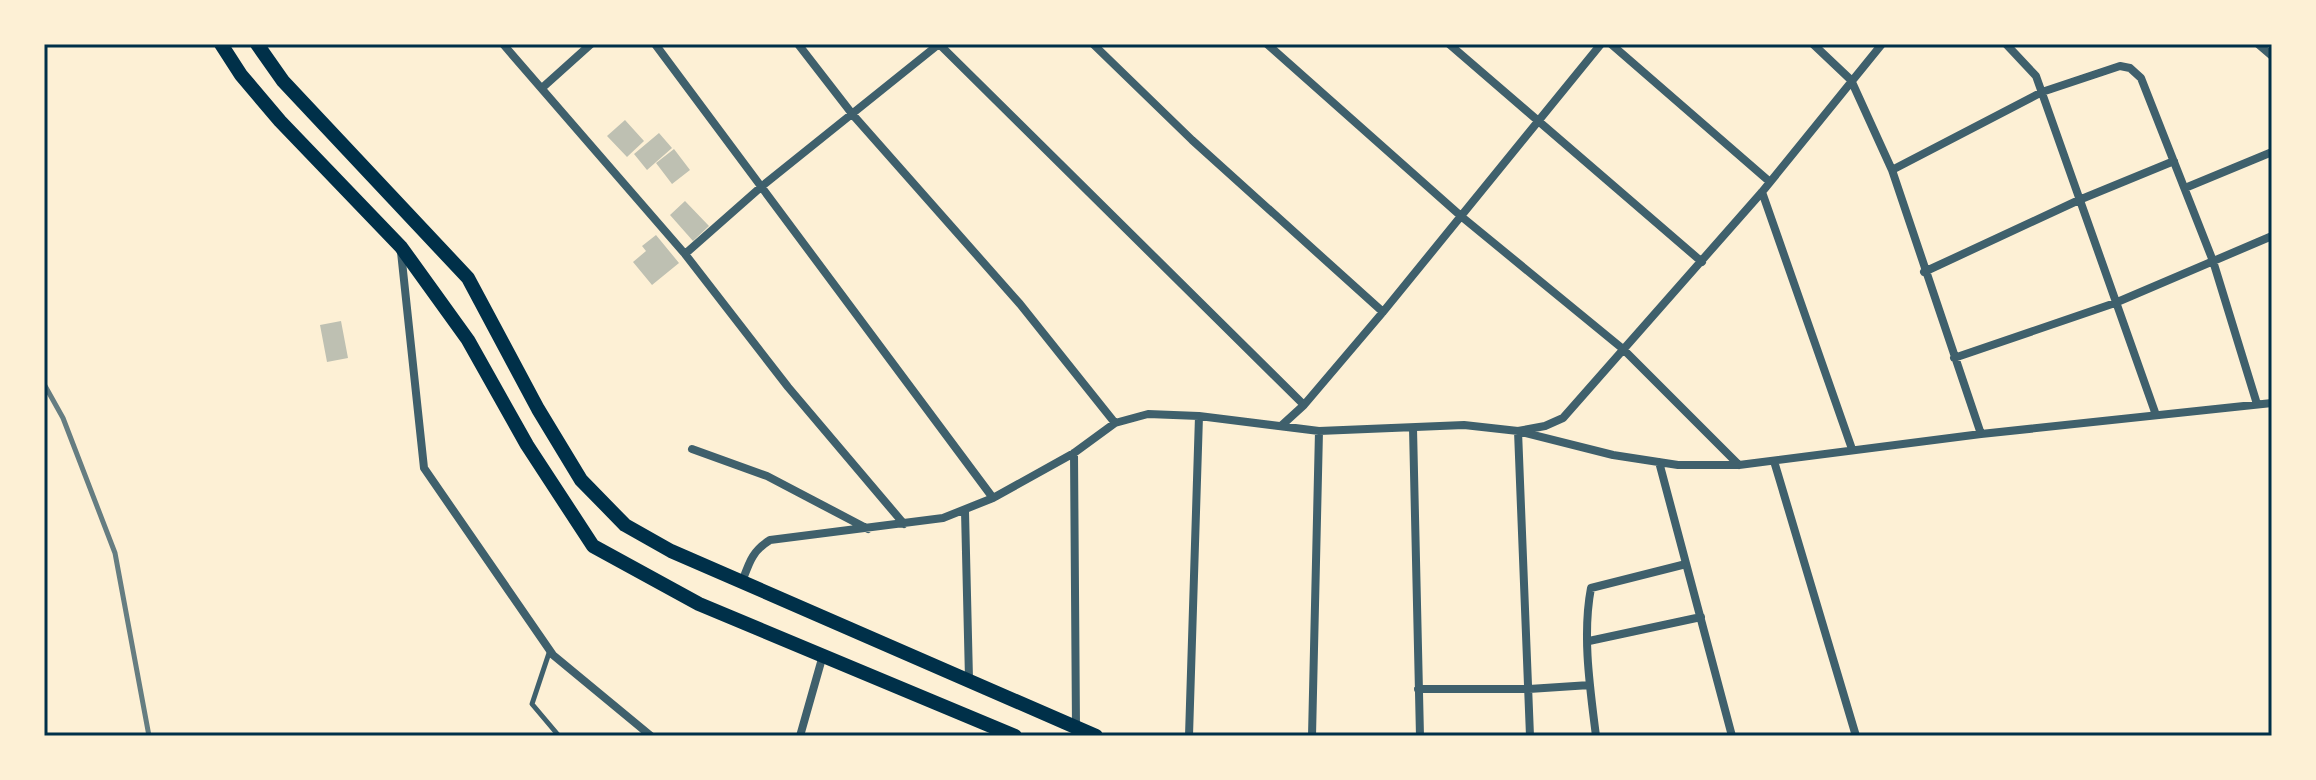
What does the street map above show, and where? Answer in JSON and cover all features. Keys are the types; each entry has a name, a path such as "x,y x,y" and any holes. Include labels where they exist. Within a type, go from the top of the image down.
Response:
{"main road":[{"path":"221,44 241,75 280,121 401,247 468,340 527,445 593,546 699,604 1015,736"},
{"path":"257,44 283,81 468,278 538,409 581,480 625,525 671,551 1096,736"}],"street":[{"path":"503,44 685,254 788,387 904,524"},
{"path":"542,88 591,44"},
{"path":"655,44 993,498"},
{"path":"798,44 853,115 1020,304 1115,423"},
{"path":"685,254 761,187 939,44 1304,405"},
{"path":"1093,44 1192,140 1383,312"},
{"path":"1267,44 1462,217 1623,349 1739,465"},
{"path":"1449,44 1702,262"},
{"path":"1281,426 1304,405 1383,312 1601,44"},
{"path":"1611,44 1770,182"},
{"path":"1813,44 1851,80 1892,170 1981,434"},
{"path":"1518,431 1545,426 1563,418 1762,192 1882,44"},
{"path":"2006,44 2036,76 2156,415"},
{"path":"2258,44 2272,56"},
{"path":"1892,170 2042,92 2120,66 2130,68 2141,78 2213,261 2257,404"},
{"path":"2185,188 2272,152"},
{"path":"1924,272 2079,200 2174,161"},
{"path":"1762,192 1852,449"},
{"path":"1954,358 2115,303 2272,236"},
{"path":"401,247 424,468 550,650 651,736"},
{"path":"742,582 750,559 758,548 770,540 904,524 965,511 1074,453 1115,423 1148,414 1199,416 1319,431 1464,425 1518,431 1613,455 1678,465 1739,465 1852,449 2272,403"},
{"path":"1189,736 1199,416"},
{"path":"1413,428 1420,736"},
{"path":"1312,736 1319,431"},
{"path":"1518,431 1530,736"},
{"path":"692,449 767,476 869,529"},
{"path":"1074,453 1076,727"},
{"path":"1774,461 1856,736"},
{"path":"1659,462 1732,736"},
{"path":"965,511 969,679"},
{"path":"1596,736 1590,685 1588,605 1591,588 1686,564"},
{"path":"1589,641 1701,617"},
{"path":"800,736 823,654"},
{"path":"1418,689 1529,689 1590,685"}],"lane":[{"path":"550,650 532,704 559,736"}],"building":[{"path":"625,120 644,141 627,157 607,136"},
{"path":"659,133 672,148 647,170 634,154"},
{"path":"674,149 690,170 672,184 656,163"},
{"path":"685,201 709,226 693,241 670,215"},
{"path":"656,235 679,263 652,285 633,262 646,251 642,246"},
{"path":"341,321 348,358 327,362 320,325"}],"railway":[{"path":"44,384 63,418 115,553 149,736"}]}
